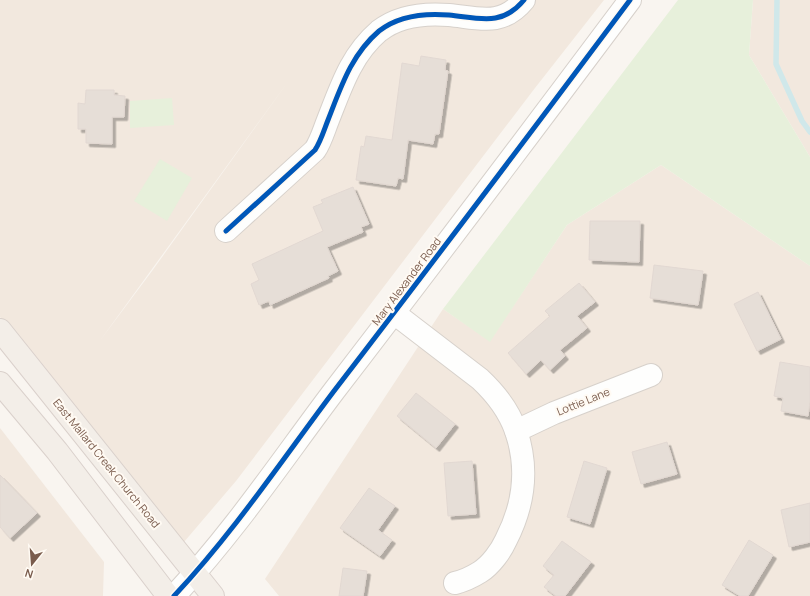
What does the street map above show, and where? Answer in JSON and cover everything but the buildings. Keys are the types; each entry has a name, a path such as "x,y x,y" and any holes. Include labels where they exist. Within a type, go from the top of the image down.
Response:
{"main road":[{"name":"East Mallard Creek Church Road","path":"0,330 213,596"},
{"path":"0,383 57,451 168,596"}],"street":[{"path":"226,231 315,150 321,139 347,72 364,46 380,31 394,22 422,15 448,15 479,20 491,20 509,14 524,0"},
{"name":"Mary Alexander Road","path":"174,596 196,573 232,529 294,444 630,0"},
{"path":"394,313 490,388 505,408 516,431 522,457 522,496 515,522 503,547 481,572 464,581 455,583"},
{"name":"Lottie Lane","path":"516,431 554,413 651,375"}],"shaded area":[{"path":"0,0 604,0 535,88 236,481 184,542 60,394 0,317","holes":["290,79 152,271 99,342"]},
{"path":"753,0 810,0 810,157 749,55"},
{"path":"661,165 810,266 810,596 279,596 265,579 443,309 490,341 567,225"},
{"path":"0,428 104,562 103,596 0,596"}],"green space":[{"path":"678,0 753,0 749,55 810,157 810,266 661,165 567,225 490,342 443,309"},
{"path":"172,98 174,125 130,128 130,101"},
{"path":"160,159 192,178 167,221 134,201"}],"waterway":[{"path":"777,0 776,64 802,121 810,132"}],"cycle path":[{"path":"226,231 315,150 321,139 348,72 361,50 379,31 395,22 421,15 449,15 490,19 507,14 516,9 524,0"},
{"path":"174,596 217,547 257,495 630,0"}]}
